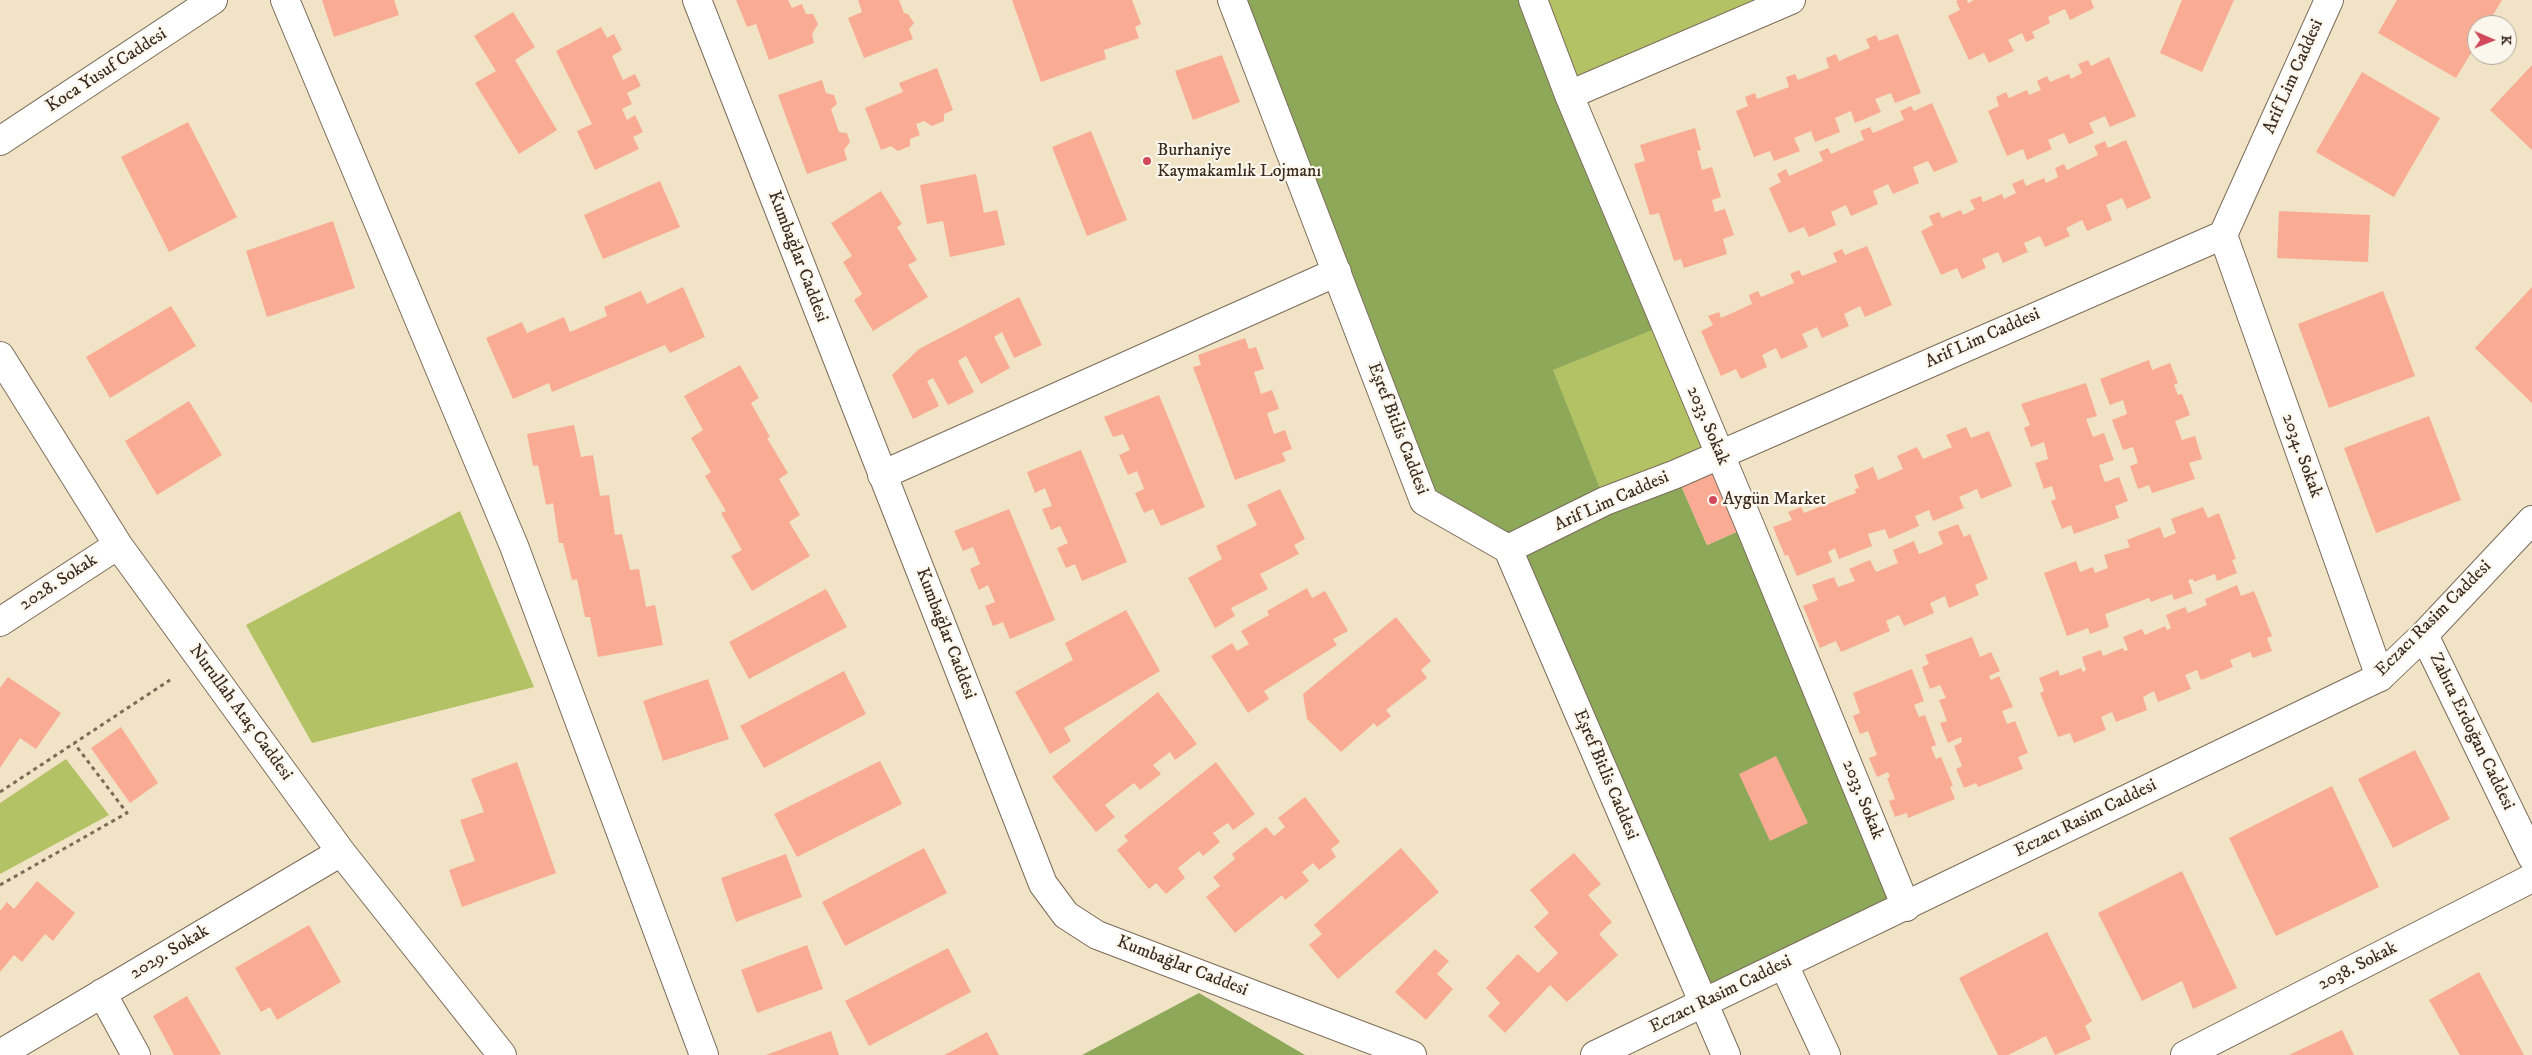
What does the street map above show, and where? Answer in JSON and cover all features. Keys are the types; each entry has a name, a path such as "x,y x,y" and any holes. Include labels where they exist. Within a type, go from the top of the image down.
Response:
{"street":[{"name":"Koca Yusuf Caddesi","path":"0,141 214,0"},
{"path":"285,0 514,546 704,1055"},
{"name":"Kumbağlar Caddesi","path":"697,0 1043,884 1066,915 1097,935 1412,1055"},
{"name":"Eşref Bitlis Caddesi","path":"1232,0 1424,501 1508,549 1726,1055"},
{"name":"2033. Sokak","path":"1532,0 1569,95 1906,907"},
{"path":"1569,95 1791,0"},
{"name":"Arif Lim Caddesi","path":"1508,549 1605,502 2222,235 2329,0"},
{"name":"2034. Sokak","path":"2222,235 2380,677"},
{"path":"882,475 1337,272"},
{"name":"Nurullah Ataç Caddesi","path":"0,356 118,544 341,852 502,1055"},
{"name":"Eczacı Rasim Caddesi","path":"1595,1055 1906,907 2380,677 2424,635 2532,520"},
{"name":"2028. Sokak","path":"0,622 118,544"},
{"name":"Zabıta Erdoğan Caddesi","path":"2424,635 2532,857"},
{"name":"2029. Sokak","path":"0,1054 341,852"},
{"name":"2038. Sokak","path":"2185,1055 2532,878"},
{"path":"1784,965 1826,1055"},
{"path":"102,993 136,1055"}],"path":[{"path":"0,792 177,675"},
{"path":"0,885 127,813 74,744"}],"green space":[{"path":"1232,0 1533,0 1665,325 1553,370 1605,501 1676,474 1707,545 1750,526 1906,907 1704,1004 1508,549 1424,501"},
{"path":"1533,0 1791,0 1569,95"},
{"path":"1665,325 1719,455 1605,501 1552,370"},
{"path":"460,511 534,687 312,743 246,625"},
{"path":"66,759 109,815 0,874 0,803"},
{"path":"1199,993 1305,1055 1082,1055"}],"building":[{"path":"322,0 394,0 399,15 334,37"},
{"path":"736,0 788,0 792,8 802,4 806,14 813,14 818,24 812,34 814,43 769,60 756,24 747,27"},
{"path":"858,0 899,0 904,13 908,14 914,23 909,29 913,39 864,58 848,18 862,12"},
{"path":"1012,0 1132,0 1141,24 1135,27 1139,38 1104,50 1106,59 1041,82"},
{"path":"1967,0 1968,3 1974,0 2091,0 2094,8 2070,20 2065,9 2048,17 2050,23 2032,32 2035,38 2026,42 2022,33 2008,40 2014,51 1989,63 1984,53 1969,60 1948,16 1960,10 1956,1"},
{"path":"2182,0 2234,0 2202,72 2160,53"},
{"path":"2397,0 2502,0 2493,15 2467,15 2467,60 2456,78 2378,33"},
{"path":"513,12 535,47 515,60 557,130 519,154 475,83 496,71 474,36"},
{"path":"601,27 607,38 614,34 622,50 612,56 623,80 635,74 641,86 627,93 632,104 622,109 627,120 635,115 643,132 633,137 639,149 595,170 577,131 592,124 556,51"},
{"path":"1898,34 1921,93 1895,103 1891,93 1875,99 1881,112 1855,123 1851,111 1835,118 1840,132 1815,142 1811,131 1794,138 1800,151 1774,161 1770,151 1754,157 1736,111 1748,106 1745,97 1755,93 1757,99 1789,87 1786,77 1795,74 1798,80 1829,68 1826,58 1836,54 1839,61 1870,48 1866,39 1876,35 1879,41"},
{"path":"1222,55 1240,102 1193,120 1175,71"},
{"path":"2109,57 2136,116 2110,127 2105,116 2089,123 2094,133 2069,144 2064,133 2048,140 2052,149 2027,160 2023,149 2007,156 1988,111 1999,106 1996,97 2006,92 2009,98 2027,90 2029,95 2041,90 2037,81 2047,76 2050,82 2069,74 2071,79 2082,73 2078,64 2088,60 2091,66"},
{"path":"2532,65 2532,150 2490,110"},
{"path":"937,68 953,110 944,114 944,121 932,126 924,121 916,124 920,135 910,139 910,146 898,151 891,146 881,150 865,108 903,92 899,83"},
{"path":"2362,72 2440,118 2394,197 2316,152"},
{"path":"822,80 826,93 834,95 837,104 831,109 839,132 847,133 850,142 844,150 847,160 807,174 778,95"},
{"path":"1932,103 1958,162 1934,172 1928,161 1913,167 1919,183 1893,194 1888,184 1873,191 1878,204 1851,216 1846,205 1831,212 1836,225 1809,237 1804,227 1789,233 1769,188 1781,182 1777,174 1786,169 1789,176 1823,161 1819,152 1828,148 1831,154 1864,140 1860,131 1870,127 1873,133 1904,120 1900,111 1911,106 1914,111"},
{"path":"188,122 237,217 169,252 121,157"},
{"path":"1695,128 1701,150 1697,151 1702,170 1712,167 1721,197 1712,200 1715,212 1725,209 1734,235 1723,239 1727,254 1684,268 1681,259 1674,261 1659,213 1650,215 1634,164 1645,161 1640,145"},
{"path":"1091,131 1127,220 1087,236 1052,147"},
{"path":"2126,140 2151,198 2127,209 2122,198 2106,205 2112,220 2087,231 2082,220 2066,228 2070,236 2045,247 2040,236 2024,243 2028,252 2003,263 1998,252 1982,259 1986,268 1962,279 1957,268 1941,275 1921,231 1933,225 1929,216 1939,212 1942,218 1961,210 1963,215 1975,209 1970,200 1981,196 1983,202 2002,194 2004,199 2016,193 2012,184 2023,179 2026,186 2044,178 2046,183 2058,177 2055,168 2064,164 2067,170 2098,155 2094,146 2105,141 2108,148"},
{"path":"976,174 984,213 997,210 1005,245 950,257 943,221 927,224 920,185"},
{"path":"660,181 680,227 603,259 584,215"},
{"path":"881,191 902,224 897,227 917,260 908,265 928,297 873,331 854,300 862,294 843,262 852,256 831,223"},
{"path":"2279,211 2370,215 2368,262 2277,258"},
{"path":"333,221 355,288 267,317 246,251"},
{"path":"1867,246 1892,305 1865,317 1860,306 1844,314 1849,326 1822,338 1817,327 1802,334 1808,347 1781,359 1776,348 1762,355 1767,367 1741,379 1736,369 1721,376 1701,331 1713,325 1708,316 1719,312 1721,318 1752,304 1749,295 1758,291 1761,297 1794,283 1790,274 1799,270 1802,276 1837,262 1833,253 1842,249 1845,255"},
{"path":"683,287 705,337 670,353 665,345 552,392 549,383 513,399 486,338 522,322 527,333 564,317 570,332 607,316 604,307 641,291 647,304"},
{"path":"2532,287 2532,403 2475,348"},
{"path":"2383,291 2415,376 2329,408 2298,324"},
{"path":"1019,297 1042,345 1014,358 1002,332 994,337 1010,368 981,384 966,356 958,361 974,392 948,405 933,378 927,381 939,406 913,419 892,375 919,349"},
{"path":"171,306 196,346 110,398 86,357"},
{"path":"1245,338 1249,349 1256,347 1264,369 1254,372 1261,394 1272,390 1279,409 1267,413 1274,434 1285,430 1292,449 1282,453 1286,461 1235,480 1193,367 1201,365 1198,355"},
{"path":"2149,360 2152,370 2170,363 2178,383 2174,385 2178,395 2182,394 2190,415 2175,421 2182,440 2195,436 2202,459 2189,463 2195,479 2152,493 2149,485 2138,489 2130,466 2138,463 2133,447 2123,450 2112,420 2127,414 2123,400 2110,405 2100,379"},
{"path":"740,365 759,398 751,403 770,437 767,438 788,473 779,479 800,515 789,522 810,556 752,591 731,556 742,550 721,513 726,511 705,476 711,472 691,438 703,430 684,396"},
{"path":"2086,383 2097,416 2086,419 2093,437 2104,433 2114,460 2099,465 2102,475 2105,482 2119,477 2128,501 2115,506 2119,518 2074,534 2071,525 2062,529 2051,501 2056,499 2052,486 2044,489 2035,463 2048,459 2044,442 2031,447 2024,428 2030,425 2021,404"},
{"path":"1159,395 1205,507 1161,526 1153,509 1144,513 1135,493 1144,489 1137,471 1128,475 1119,455 1130,450 1123,434 1113,437 1104,417"},
{"path":"189,401 222,455 157,495 125,441"},
{"path":"2429,416 2461,500 2376,533 2344,448"},
{"path":"574,425 581,457 593,455 600,496 609,495 615,535 622,534 630,570 639,569 646,607 655,605 663,645 598,657 590,617 585,617 577,579 572,580 563,543 559,543 553,503 546,505 538,465 533,466 527,434"},
{"path":"1966,427 1971,438 1989,431 2012,486 1981,499 1977,489 1959,497 1964,508 1933,521 1929,510 1915,516 1919,526 1889,539 1885,529 1868,534 1872,546 1839,559 1835,548 1828,552 1832,562 1797,576 1788,555 1785,556 1773,527 1792,520 1788,512 1801,507 1804,513 1856,493 1855,489 1859,488 1854,475 1873,467 1878,480 1903,469 1897,456 1917,447 1923,459 1952,447 1946,435"},
{"path":"1081,450 1127,562 1082,581 1075,564 1066,568 1057,548 1068,543 1060,526 1051,530 1042,509 1052,506 1045,488 1035,493 1027,472"},
{"name":"Aygün Market","path":"1719,455 1750,526 1707,545 1676,474"},
{"path":"1280,489 1305,539 1294,545 1299,554 1260,574 1268,589 1231,608 1235,616 1215,628 1188,578 1222,559 1216,546 1257,525 1247,505"},
{"path":"2203,507 2208,518 2219,513 2236,559 2232,560 2237,573 2217,581 2215,574 2194,582 2193,579 2188,580 2193,593 2174,600 2172,594 2151,602 2149,598 2105,614 2109,627 2090,634 2088,628 2067,636 2044,573 2076,561 2080,572 2093,567 2095,573 2108,568 2104,555 2130,547 2127,540 2160,527 2164,538 2176,533 2171,519"},
{"path":"1009,509 1055,620 1010,639 1003,622 993,626 985,606 995,602 988,585 979,590 970,569 980,564 973,547 963,551 954,531"},
{"path":"1958,524 1964,537 1970,534 1988,579 1975,585 1979,595 1949,608 1945,596 1930,603 1934,613 1904,626 1899,615 1886,621 1890,631 1841,652 1836,641 1820,648 1803,606 1818,600 1812,585 1834,577 1838,587 1855,581 1849,569 1870,560 1876,572 1898,563 1893,550 1914,541 1919,554 1925,552 1943,544 1938,532"},
{"path":"2237,585 2241,596 2254,591 2272,636 2267,638 2272,651 2253,658 2250,652 2230,660 2233,667 2201,680 2197,670 2185,675 2191,689 2158,702 2154,691 2143,697 2147,710 2116,722 2112,712 2101,717 2106,730 2074,743 2070,733 2058,737 2040,693 2044,691 2039,678 2058,670 2060,676 2081,668 2083,672 2086,670 2082,657 2101,650 2103,656 2123,648 2124,651 2128,650 2123,637 2142,629 2145,635 2165,626 2167,630 2171,628 2166,615 2185,607 2188,613 2207,605 2205,599"},
{"path":"1307,588 1312,598 1325,591 1348,631 1333,639 1337,645 1264,691 1269,699 1248,713 1211,656 1232,643 1237,651 1249,644 1241,631 1269,615 1267,611"},
{"path":"826,589 847,627 749,679 729,642"},
{"path":"1126,610 1160,671 1064,728 1071,741 1050,754 1015,692 1073,660 1065,643"},
{"path":"1396,617 1431,661 1421,670 1427,678 1386,710 1391,716 1377,727 1374,723 1341,752 1307,719 1303,694"},
{"path":"1972,637 1980,657 1991,652 2000,671 1989,676 1991,680 1999,676 2013,707 2002,711 2007,724 2015,721 2028,753 2018,757 2023,769 1978,787 1976,783 1964,788 1956,769 1962,766 1954,746 1962,742 1961,737 1948,743 1940,723 1947,721 1939,700 1946,698 1940,685 1930,689 1922,667 1929,664 1925,655"},
{"path":"1912,669 1924,701 1914,705 1919,717 1925,715 1936,745 1931,747 1936,759 1941,757 1953,786 1950,787 1955,799 1908,818 1907,813 1895,817 1889,801 1895,799 1887,778 1890,777 1888,772 1877,777 1869,758 1877,755 1868,731 1860,734 1853,716 1860,713 1853,693"},
{"path":"844,671 866,714 764,768 740,726"},
{"path":"8,677 61,713 36,749 20,738 0,768 0,688"},
{"path":"708,679 729,739 663,761 643,701"},
{"path":"1158,692 1197,744 1175,760 1170,752 1153,765 1161,774 1140,790 1134,783 1105,805 1115,817 1096,832 1052,777"},
{"path":"121,727 158,783 130,803 91,748"},
{"path":"2415,750 2450,819 2393,848 2358,779"},
{"path":"1776,756 1808,823 1770,841 1739,774"},
{"path":"880,761 902,804 797,857 774,814"},
{"path":"517,762 556,873 462,907 449,870 475,861 460,820 484,812 471,779"},
{"path":"1216,762 1255,814 1233,830 1228,823 1213,833 1220,842 1203,856 1199,851 1178,868 1185,878 1166,894 1156,883 1149,889 1117,850 1128,841 1124,836"},
{"path":"2332,786 2379,887 2276,936 2229,838"},
{"path":"1305,797 1340,842 1331,849 1336,857 1319,870 1313,863 1302,872 1309,881 1285,900 1282,895 1235,933 1206,897 1220,886 1213,877 1235,859 1232,854 1266,827 1274,836 1285,827 1278,818"},
{"path":"924,848 947,893 845,946 822,902"},
{"path":"1401,848 1439,892 1338,979 1309,945 1322,934 1314,925"},
{"path":"1574,853 1601,884 1588,895 1612,922 1599,934 1618,955 1567,1002 1550,985 1505,1033 1488,1016 1500,1003 1486,988 1518,954 1538,973 1558,953 1534,927 1549,913 1530,890"},
{"path":"786,854 802,897 736,922 721,878"},
{"path":"2182,871 2237,988 2193,1009 2182,981 2142,1001 2098,913"},
{"path":"37,881 75,913 53,941 45,934 22,962 14,955 0,972 0,911 7,902 14,909"},
{"path":"309,925 341,982 277,1020 270,1007 261,1012 235,968"},
{"path":"2047,932 2092,1021 2085,1026 2091,1039 2055,1055 2046,1036 2008,1055 1998,1055 1959,978"},
{"path":"807,945 823,989 757,1013 741,970"},
{"path":"948,948 971,992 869,1046 845,1001"},
{"path":"1435,949 1449,961 1437,974 1453,989 1426,1020 1395,992"},
{"path":"2479,972 2524,1055 2460,1055 2429,1000"},
{"path":"187,996 221,1054 174,1055 153,1016"},
{"path":"2342,1030 2354,1055 2289,1055"},
{"path":"831,1031 839,1055 766,1055"},
{"path":"987,1032 999,1055 944,1055 952,1051"}],"place":[{"name":"Burhaniye Kaymakamlık Lojmanı","path":"1147,161"},
{"name":"Aygün Market","path":"1713,500"}]}
